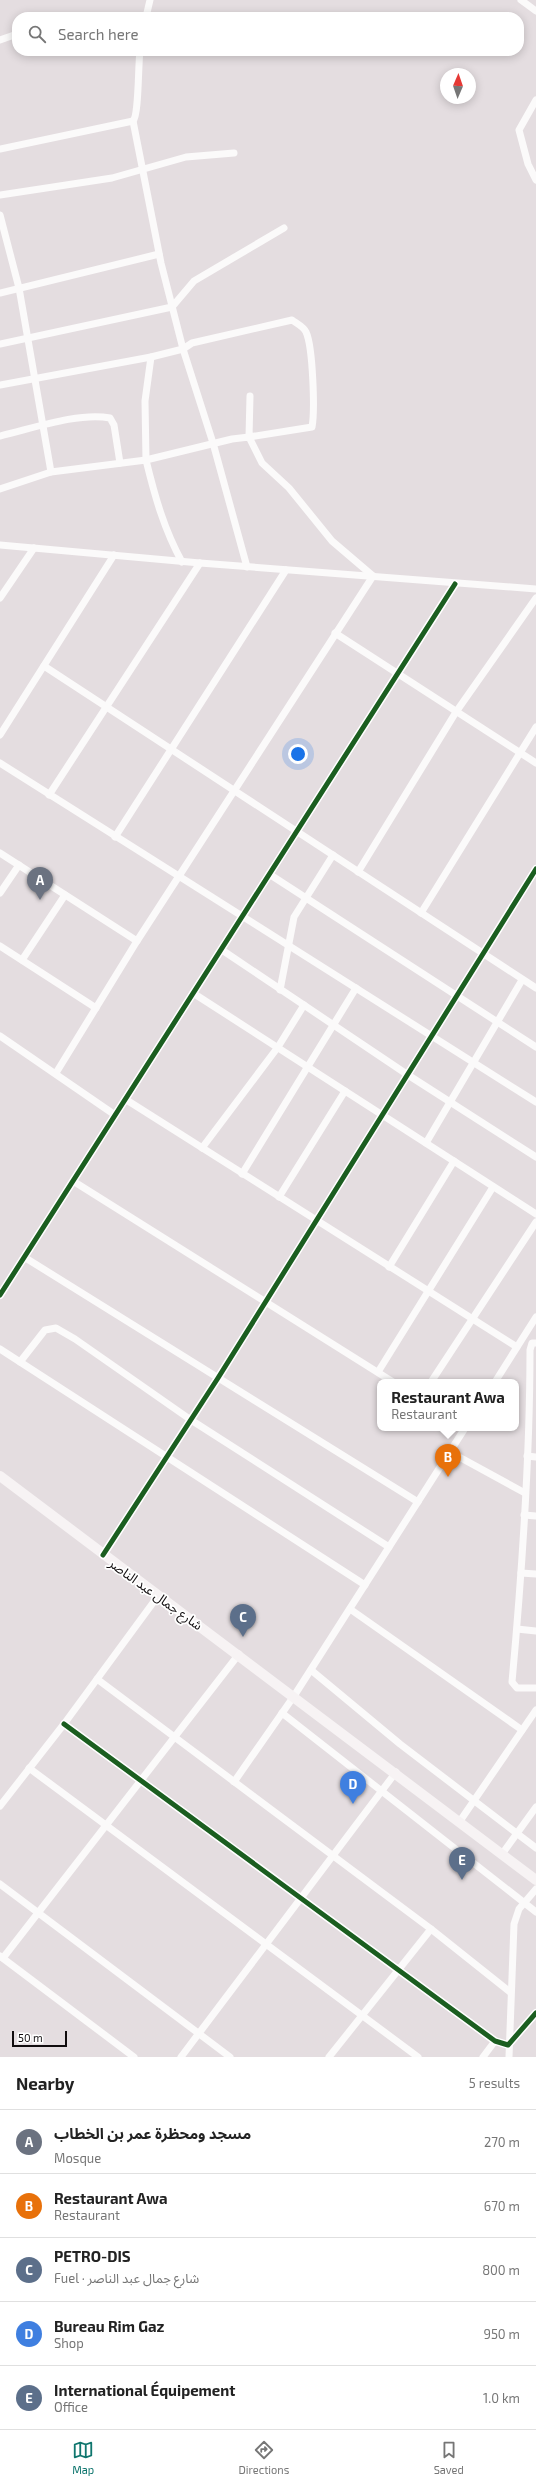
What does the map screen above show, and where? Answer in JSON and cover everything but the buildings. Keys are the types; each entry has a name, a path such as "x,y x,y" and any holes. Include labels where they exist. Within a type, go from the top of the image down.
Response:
{"main road":[{"name":"شارع جمال عبد الناصر","path":"0,1476 103,1555 239,1654 396,1772 536,1880"}],"street":[{"path":"147,12 150,0"},
{"path":"521,0 536,11"},
{"path":"0,40 12,36"},
{"path":"139,56 136,86 137,104 133,121 159,254 183,349 213,443 247,567"},
{"path":"536,100 519,130 528,164 536,180"},
{"path":"0,149 133,121"},
{"path":"0,195 112,178 186,157 234,153"},
{"path":"0,215 19,288 51,472"},
{"path":"0,344 172,307 194,281 284,228"},
{"path":"0,293 159,254"},
{"path":"0,385 35,377 151,357 183,349 192,343 292,320 306,330 309,343 315,414 312,427 213,443 146,460 51,472 0,489"},
{"path":"151,357 145,401 146,460 156,502 166,530 182,562"},
{"path":"250,396 249,437 262,463 289,488 332,541 373,576"},
{"path":"0,436 80,419 101,417 110,418 114,425 120,463"},
{"path":"0,545 182,562 373,576 454,584 536,589"},
{"path":"0,598 34,548"},
{"path":"0,736 114,556"},
{"path":"49,795 108,708 200,563"},
{"path":"115,837 286,570"},
{"path":"56,1073 137,941 373,576"},
{"path":"0,1295 222,950 242,916 454,584"},
{"path":"358,872 456,712 536,598"},
{"path":"335,633 536,763"},
{"path":"44,666 536,988"},
{"path":"421,913 536,726"},
{"path":"0,763 178,878 242,916 536,1102"},
{"path":"0,853 137,941"},
{"path":"280,990 290,947 294,917 333,856"},
{"path":"0,893 19,865"},
{"path":"103,1555 167,1458 266,1302 536,869"},
{"path":"269,874 456,997 536,1047"},
{"path":"22,960 65,895"},
{"path":"0,946 96,1008"},
{"path":"222,950 408,1075 536,1157"},
{"path":"426,1143 522,980"},
{"path":"242,1174 356,988"},
{"path":"193,993 536,1214"},
{"path":"202,1148 278,1047 304,1005"},
{"path":"0,1036 56,1073 115,1115"},
{"path":"279,1197 346,1091"},
{"path":"125,1099 316,1222 517,1347"},
{"path":"389,1267 454,1161"},
{"path":"73,1180 388,1379"},
{"path":"378,1372 493,1187"},
{"path":"433,1379 536,1222"},
{"path":"24,1257 418,1502"},
{"path":"497,1379 536,1317"},
{"path":"20,1362 45,1330 56,1328 75,1339 191,1420 389,1547"},
{"path":"536,1343 532,1343 530,1350 533,1402 527,1456 521,1573 512,1684 517,1688 536,1688"},
{"path":"0,1349 167,1458 365,1584"},
{"path":"234,1782 311,1670 463,1431"},
{"path":"450,1452 525,1493"},
{"path":"527,1456 536,1457"},
{"path":"524,1515 536,1516"},
{"path":"521,1573 536,1574"},
{"path":"0,1806 64,1724 158,1596"},
{"path":"350,1609 522,1730"},
{"path":"517,1629 536,1630"},
{"path":"134,2057 2,1957 38,1913 239,1654"},
{"path":"311,1670 400,1744 536,1848"},
{"path":"97,1679 175,1736 331,1856 431,1929 510,1992"},
{"path":"460,1821 536,1710"},
{"path":"282,1714 380,1792 536,1912"},
{"path":"64,1724 495,2041 508,2045"},
{"path":"29,1768 267,1943 418,2057"},
{"path":"181,2057 331,1856 396,1772"},
{"path":"502,1854 536,1807"},
{"path":"0,1884 230,2057"},
{"path":"508,2057 514,1924 519,1909 536,1889"},
{"path":"329,2057 431,1929"},
{"path":"508,2045 536,2013"},
{"path":"483,2057 495,2041"}],"cycle path":[{"path":"0,1295 455,584"},
{"path":"103,1555 218,1378 536,869"},
{"path":"64,1724 495,2041 508,2045 536,2013"}],"place":[{"name":"مسجد ومحظرة عمر بن الخطاب","path":"40,900"},
{"name":"Restaurant Awa","path":"448,1477"},
{"name":"PETRO-DIS","path":"243,1637"},
{"name":"Bureau Rim Gaz","path":"353,1804"},
{"name":"International Équipement","path":"462,1880"}]}
